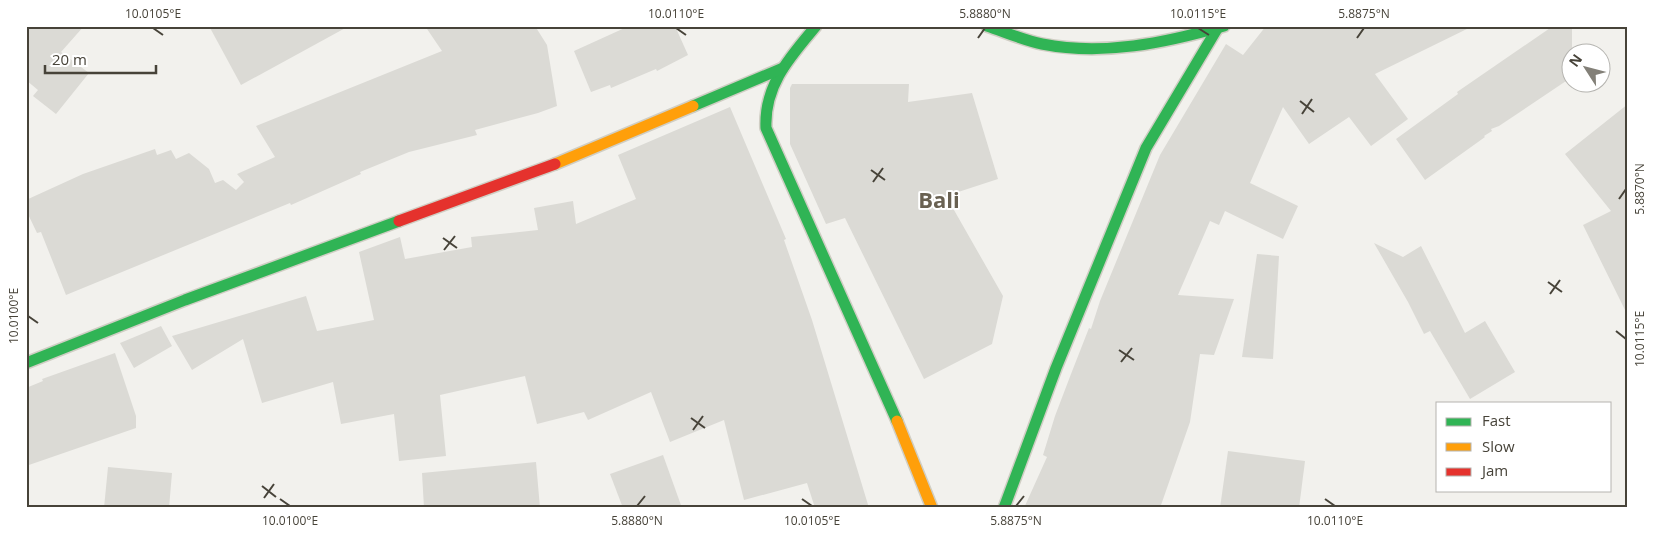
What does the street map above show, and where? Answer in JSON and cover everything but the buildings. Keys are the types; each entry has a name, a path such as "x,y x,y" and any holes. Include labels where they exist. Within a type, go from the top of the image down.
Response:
{"street":[{"path":"816,26 783,68 766,102 764,116 766,128 887,397 932,508"},
{"path":"986,26 1041,44 1080,49 1119,48 1220,27"},
{"path":"1004,508 1056,368 1146,148 1220,27"},
{"path":"26,363 185,300 570,158 783,68"}],"traffic: fast":[{"path":"816,26 788,61 774,85 769,98 766,128 897,421"},
{"path":"987,26 1042,44 1088,49 1134,46 1179,38 1224,26"},
{"path":"1004,508 1056,368 1146,148 1217,29"},
{"path":"693,106 783,68"},
{"path":"26,363 185,300 399,221"}],"traffic: slow":[{"path":"555,164 693,106"},
{"path":"897,421 932,508"}],"traffic: jam":[{"path":"399,221 555,164"}],"district":[{"name":"Bali","path":"939,199"}]}
